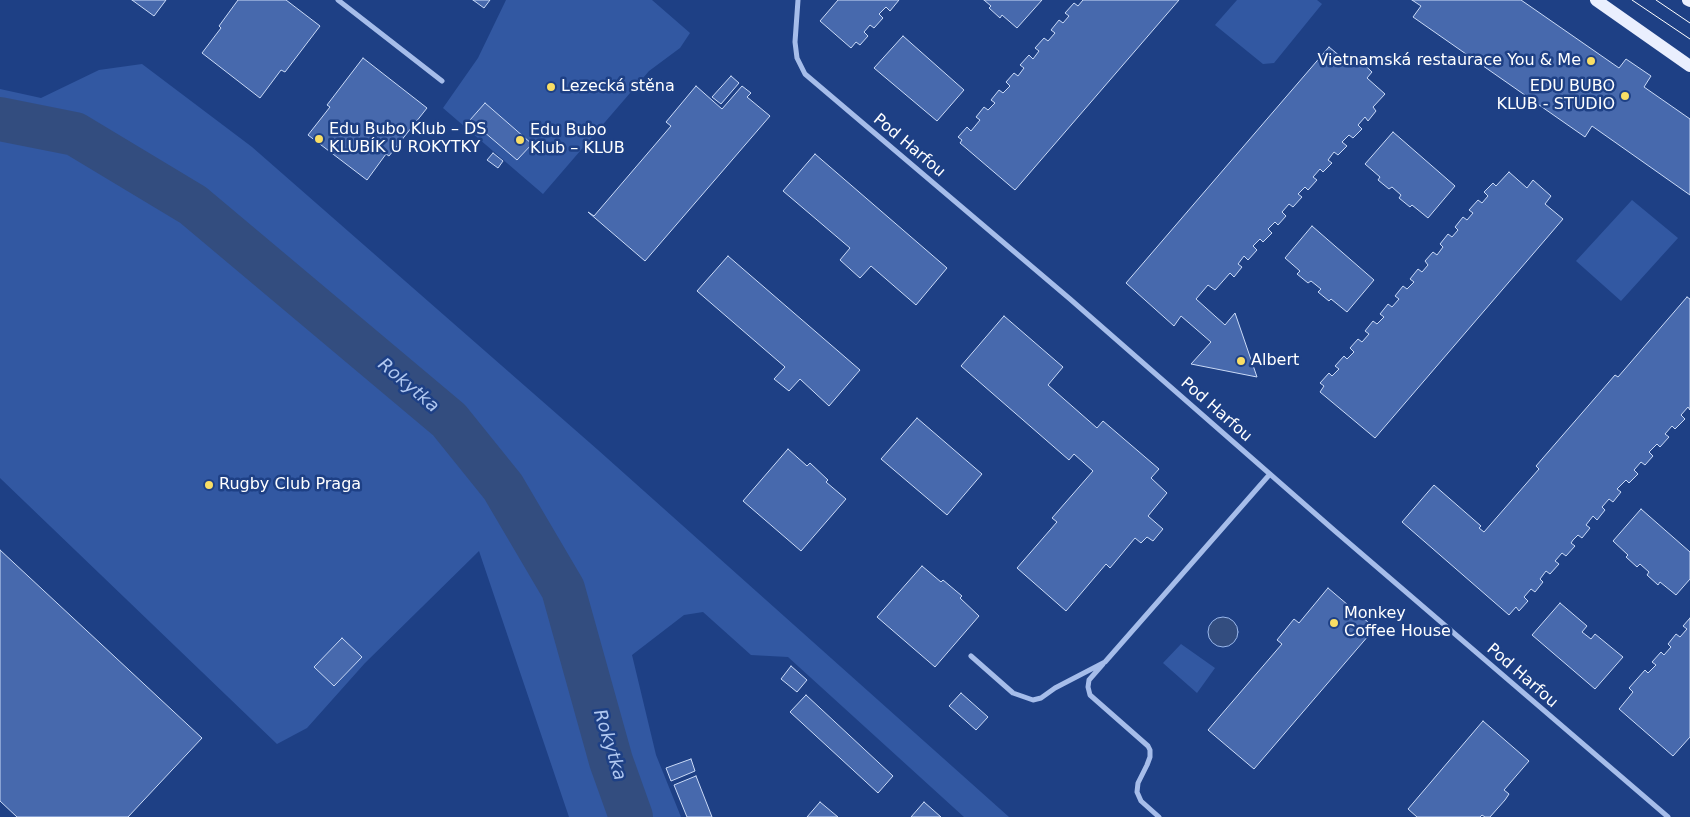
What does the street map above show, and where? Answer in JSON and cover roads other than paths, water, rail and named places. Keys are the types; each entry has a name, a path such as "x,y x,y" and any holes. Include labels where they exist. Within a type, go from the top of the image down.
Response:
{"main road":[{"path":"1596,0 1690,66"}],"street":[{"path":"338,0 442,81"},
{"name":"Pod Harfou","path":"798,0 795,42 797,58 805,74 1070,299 1668,817"},
{"path":"1159,817 1141,801 1138,792 1138,783 1148,765 1150,757 1148,746 1090,695 1089,680 1270,474"},
{"path":"971,656 1013,693 1033,700 1041,698 1055,688 1105,662"}],"waterway":[{"name":"Rokytka","path":"0,119 75,134 193,205 449,420 503,487 563,589 611,761 631,817"}],"tram line":[{"path":"1632,0 1690,39"},
{"path":"1656,0 1690,23"}],"place":[{"name":"Vietnamská restaurace You & Me","path":"1591,61"},
{"name":"Lezecká stěna","path":"551,87"},
{"name":"EDU BUBO KLUB - STUDIO","path":"1625,96"},
{"name":"Edu Bubo Klub – DS KLUBÍK U ROKYTKY","path":"319,139"},
{"name":"Edu Bubo Klub – KLUB","path":"520,140"},
{"name":"Albert","path":"1241,361"},
{"name":"Rugby Club Praga","path":"209,485"},
{"name":"Monkey Coffee House","path":"1334,623"}]}
